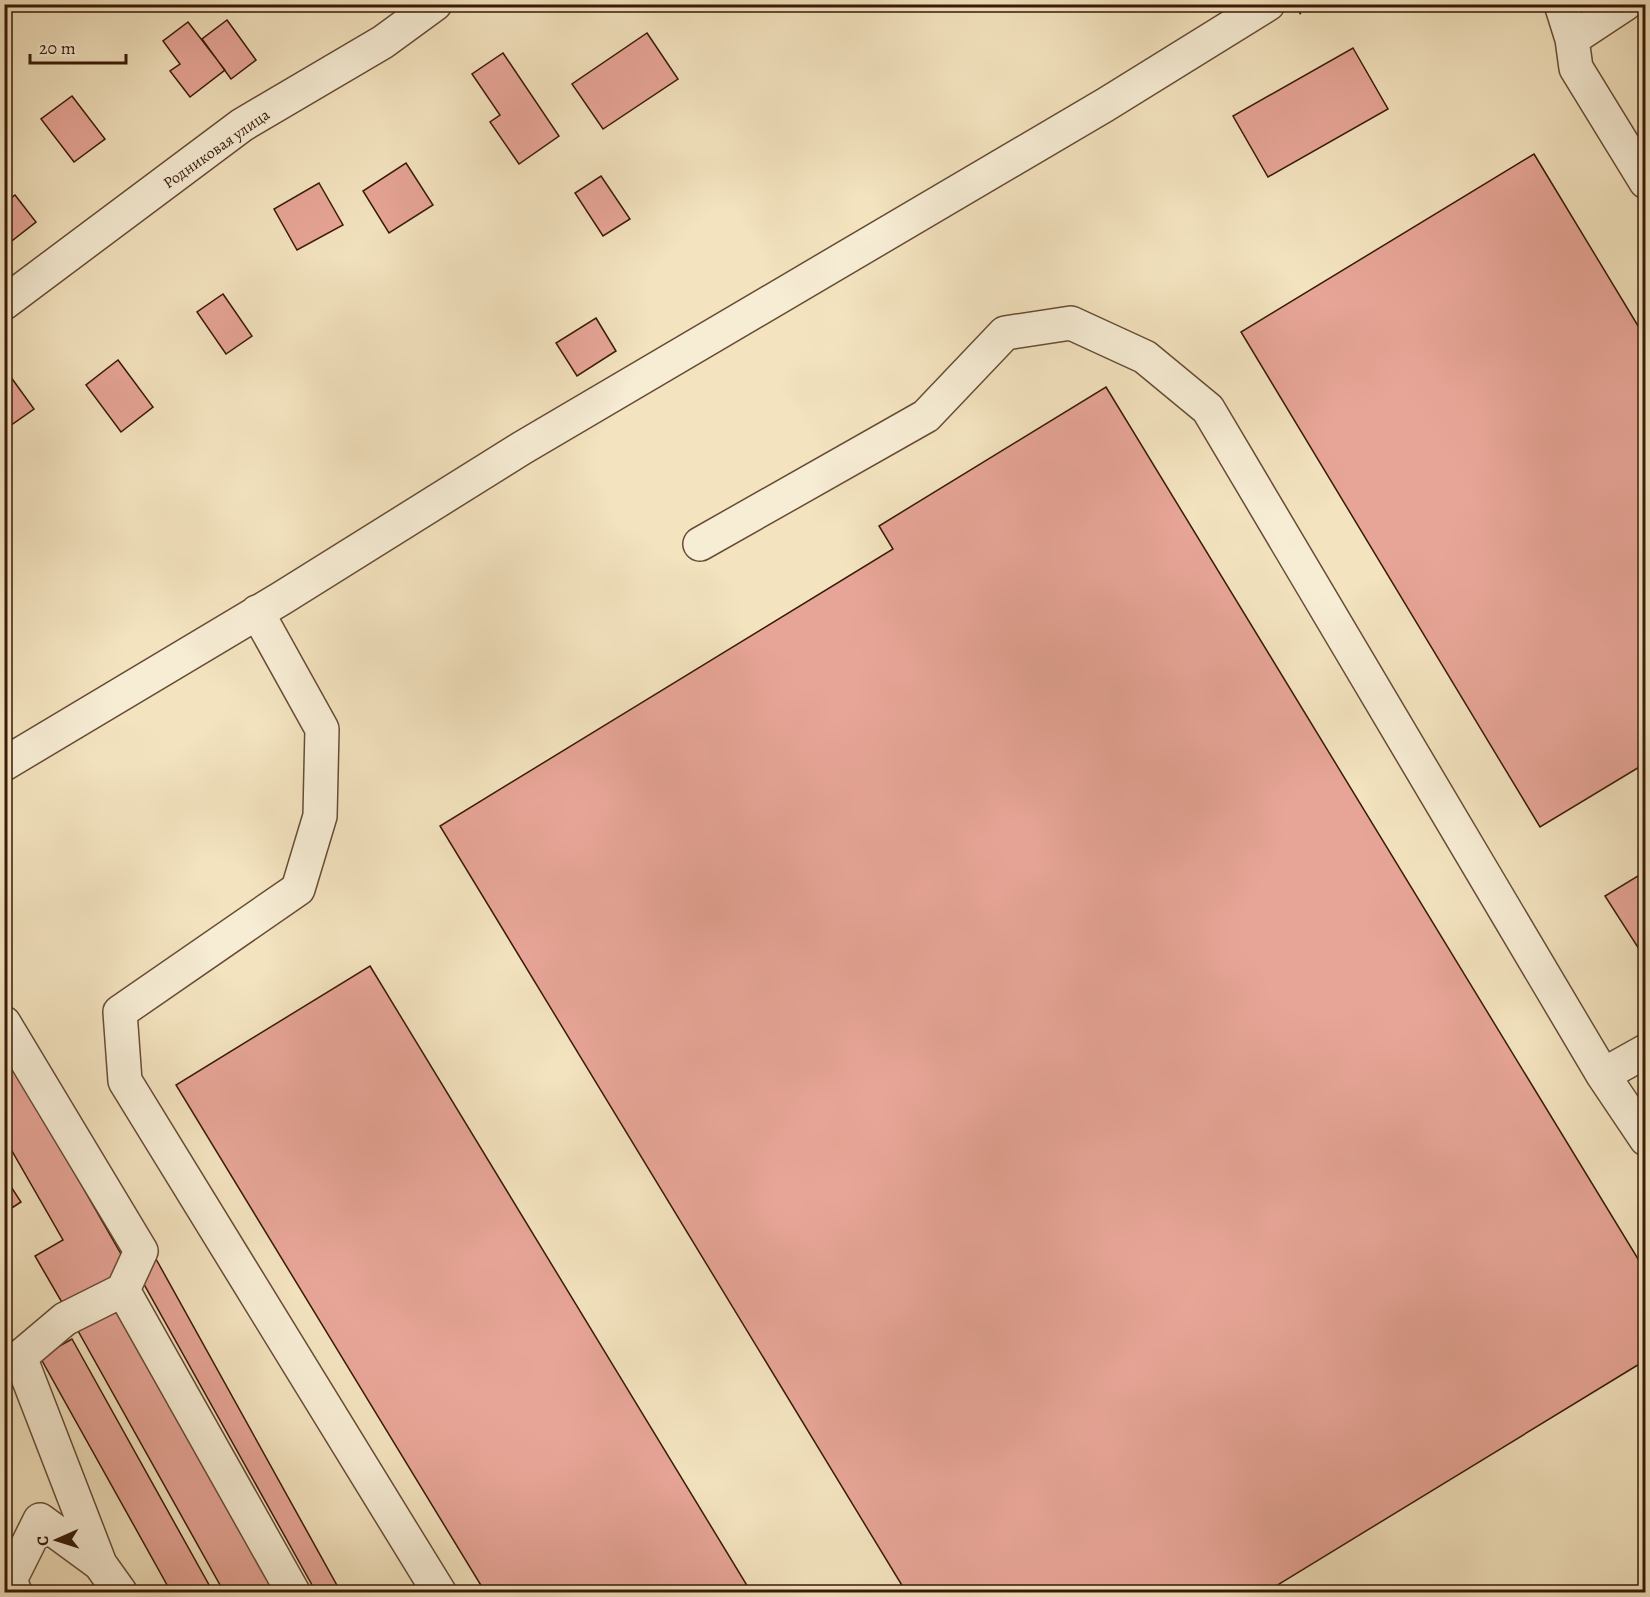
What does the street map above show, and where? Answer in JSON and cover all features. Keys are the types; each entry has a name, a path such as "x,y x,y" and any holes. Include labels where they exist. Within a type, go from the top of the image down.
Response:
{"street":[{"name":"Родниковая улица","path":"4,303 242,125 383,42 435,4"},
{"path":"4,764 257,612 522,448 1105,105 1268,4"},
{"path":"1561,4 1572,39 1576,68 1646,182"},
{"path":"1572,39 1625,4"},
{"path":"700,544 926,416 1005,333 1071,323 1145,357 1208,409 1603,1075 1646,1139"},
{"path":"257,612 322,729 320,816 298,889 120,1012 125,1081 439,1593"},
{"path":"4,1023 141,1251 123,1290 65,1319 20,1357 100,1564 120,1593"},
{"path":"1603,1075 1646,1051"},
{"path":"123,1290 293,1593"},
{"path":"15,1593 10,1580 40,1520 100,1564"}],"building":[{"path":"227,20 256,60 231,79 202,39"},
{"path":"188,22 225,70 190,97 170,71 180,64 163,41"},
{"path":"647,33 678,79 603,129 572,84"},
{"path":"1353,48 1388,109 1268,177 1233,116"},
{"path":"503,53 559,136 519,164 490,122 500,115 472,74"},
{"path":"72,96 105,139 74,162 41,119"},
{"path":"1534,154 1646,339 1646,763 1540,827 1241,332"},
{"path":"406,163 433,205 389,233 363,191"},
{"path":"601,176 630,219 603,236 575,193"},
{"path":"319,183 343,225 297,250 274,209"},
{"path":"15,195 36,222 4,247 4,203"},
{"path":"223,294 252,336 226,354 197,312"},
{"path":"596,318 616,351 577,376 556,343"},
{"path":"118,360 153,407 121,432 86,385"},
{"path":"4,370 34,409 4,430"},
{"path":"1106,387 1646,1272 1646,1360 1266,1592 906,1592 440,826 893,549 879,526"},
{"path":"1646,871 1646,960 1605,896"},
{"path":"370,966 751,1592 485,1592 176,1085"},
{"path":"4,1050 129,1268 64,1306 35,1256 63,1240 4,1137"},
{"path":"4,1176 21,1202 4,1213"},
{"path":"156,1259 339,1589 333,1592 316,1592 136,1270"},
{"path":"119,1305 279,1592 224,1592 77,1329"},
{"path":"72,1339 213,1592 171,1592 40,1357"}]}
